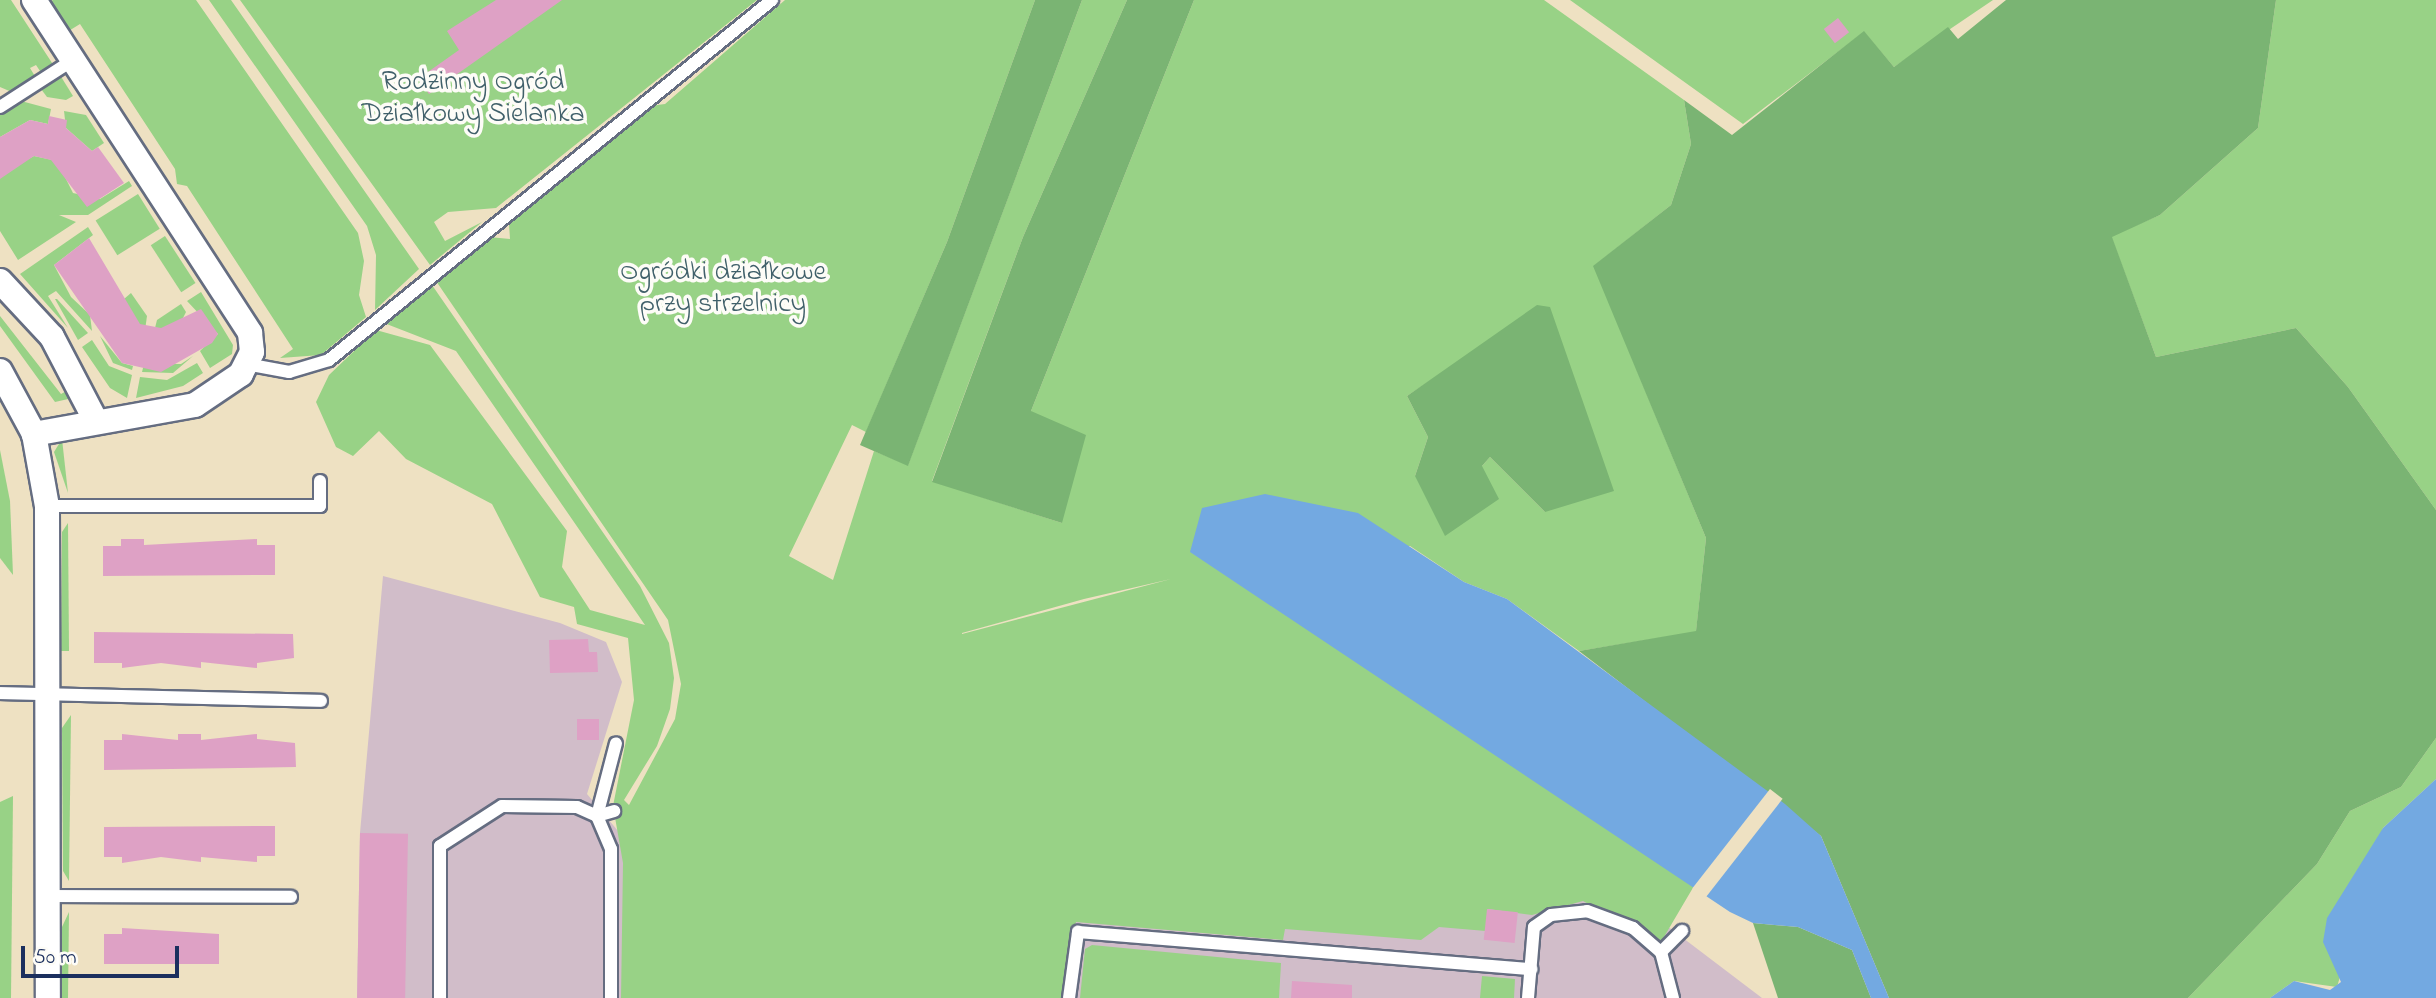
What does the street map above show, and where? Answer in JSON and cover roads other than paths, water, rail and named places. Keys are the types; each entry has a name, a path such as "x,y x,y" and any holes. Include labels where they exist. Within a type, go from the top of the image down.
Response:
{"street":[{"path":"33,0 250,333 246,363 224,389 195,405 34,434"},
{"path":"0,281 52,337 96,421"},
{"path":"0,371 34,434 47,506 48,998"}],"lane":[{"path":"246,363 289,372 329,360 772,0"},
{"path":"0,107 73,60"},
{"path":"47,506 320,506 320,481"},
{"path":"0,693 48,698 321,701"},
{"path":"611,998 611,849 597,816 616,743"},
{"path":"440,998 440,846 502,806 577,807 597,816 614,811"},
{"path":"48,896 291,897"},
{"path":"1528,998 1534,927 1551,915 1587,911 1633,928 1661,952 1673,998"},
{"path":"1661,952 1682,931"},
{"path":"1069,998 1078,932 1531,969"}],"water":[{"path":"1265,494 1358,513 1464,582 1507,599 1785,804 1821,836 1889,998 1871,998 1852,950 1798,927 1753,923 1730,912 1190,552 1202,508"},
{"path":"2436,779 2436,998 2270,998 2294,981 2330,990 2341,982 2323,942 2327,918 2383,828"}],"park label":[{"name":"Rodzinny Ogród Działkowy Sielanka","path":"473,99"},
{"name":"Ogródki działkowe przy strzelnicy","path":"723,289"}]}
